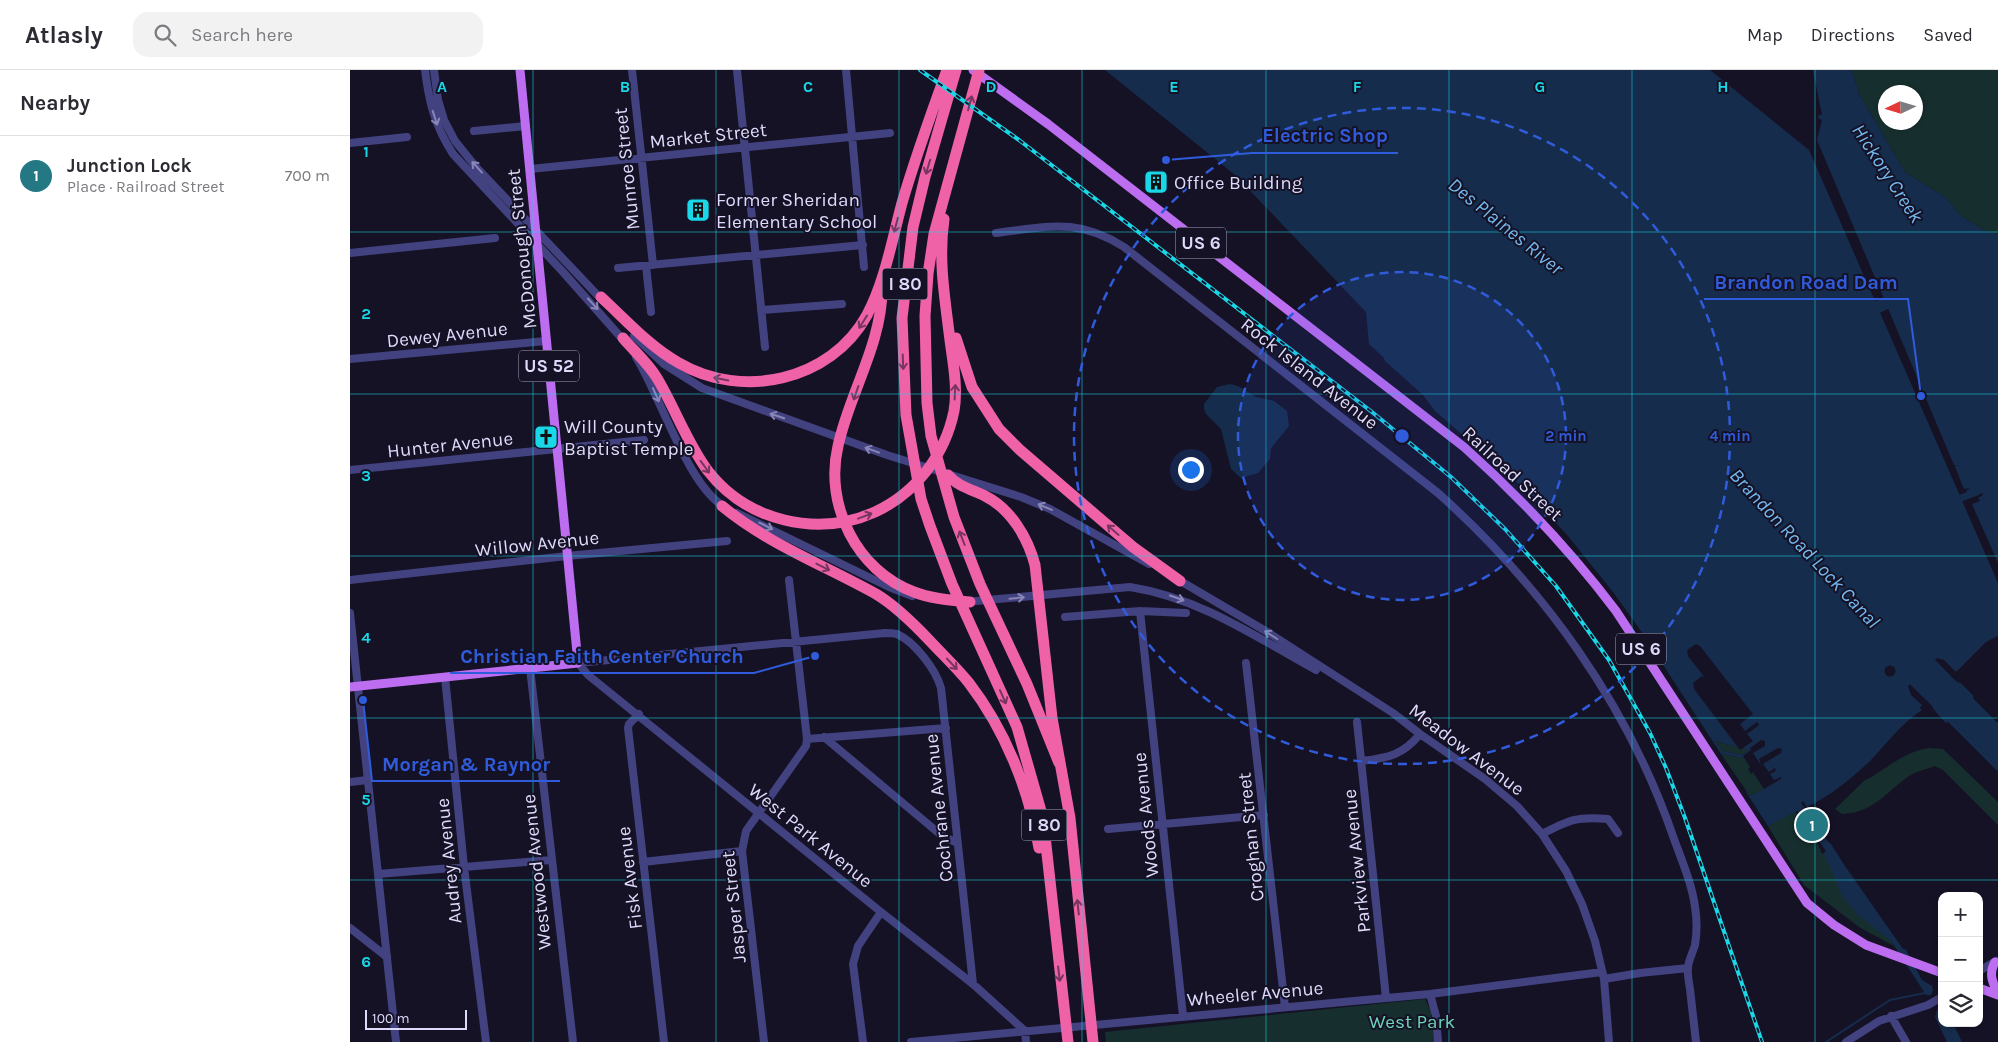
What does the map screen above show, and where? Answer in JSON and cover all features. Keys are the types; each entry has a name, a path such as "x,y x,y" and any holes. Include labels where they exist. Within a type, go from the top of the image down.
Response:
{"highway":[{"path":"601,297 653,344 678,363 696,372 718,379 742,383 770,381 800,374 826,360 855,334 876,296 911,174 946,70"},
{"name":"I 80","path":"956,70 925,177 913,227 905,282 902,318 906,415 921,499 952,584 1017,727 1043,818 1055,943 1068,1042"},
{"name":"I 80","path":"979,70 934,234 928,274 925,316 927,403 931,436 954,516 980,584 1027,684 1059,763 1070,818 1093,1042"},
{"path":"623,338 657,377 700,460 717,482 734,498 754,509 789,522 837,523 866,516 892,502 930,468 945,440 954,411 956,386 943,285 941,252 949,180"},
{"path":"882,278 879,316 867,359 838,445 834,473 839,506 852,539 874,567 901,586 914,592 930,597 970,602"},
{"path":"943,285 960,352 972,387 999,429 1020,450 1133,547 1180,581"},
{"path":"948,475 953,482 988,498 1007,513 1019,527 1027,541 1037,577 1052,718 1059,763"},
{"path":"722,506 763,536 878,596 911,621 968,681 986,708 1007,746 1024,790 1037,836 1055,943"}],"main road":[{"name":"McDonough Street","path":"520,70 578,663"},
{"name":"Railroad Street","path":"973,70 1048,124 1193,236 1464,447 1494,474 1551,531 1616,611 1807,902 1845,932 1866,945 1938,972"},
{"path":"354,686 578,663"},
{"path":"1996,961 1991,972 1991,980 1998,995"},
{"path":"1983,989 1998,995"}],"street":[{"path":"424,70 440,132 453,154 623,338 651,382 689,466 707,491 722,506 911,596 947,602 970,602 1130,587 1156,591 1225,618 1285,653 1356,690"},
{"path":"434,70 438,100 444,120 455,141 476,167 601,297 632,334 664,364 684,378 722,396 887,456 1021,497 1050,509 1269,633 1356,690"},
{"name":"Munroe Street","path":"632,70 642,158 651,312"},
{"path":"737,70 764,347"},
{"path":"846,70 864,267"},
{"path":"474,131 526,126"},
{"name":"Market Street","path":"530,168 890,133"},
{"path":"350,143 407,137"},
{"name":"Rock Island Avenue","path":"996,233 1056,226 1080,227 1106,236 1124,247 1403,466 1476,527 1525,580 1570,638 1605,692 1643,759 1662,801 1695,907 1697,927 1695,944 1688,968 1696,1042"},
{"path":"350,253 495,238"},
{"path":"618,268 863,245"},
{"path":"761,310 842,304"},
{"name":"Dewey Avenue","path":"350,359 546,341"},
{"name":"Hunter Avenue","path":"350,470 644,440"},
{"name":"Willow Avenue","path":"350,580 728,541"},
{"path":"789,580 807,739 946,728"},
{"path":"1065,617 1140,611 1186,613"},
{"name":"Woods Avenue","path":"1140,611 1183,1016"},
{"path":"350,613 354,686 368,780 396,1042"},
{"name":"Cochrane Avenue","path":"795,642 885,633 896,634 930,664 938,676 942,688 973,984"},
{"path":"578,663 795,642"},
{"name":"Croghan Street","path":"1246,662 1285,1007"},
{"name":"West Park Avenue","path":"578,663 588,675 973,984 1025,1031"},
{"name":"Westwood Avenue","path":"530,668 573,1042"},
{"name":"Audrey Avenue","path":"445,677 464,868 486,1042"},
{"name":"Meadow Avenue","path":"1356,690 1392,713 1485,779 1516,806 1542,834 1566,871 1582,904 1595,941 1603,975 1609,1042"},
{"name":"Fisk Avenue","path":"638,714 628,728 664,1042"},
{"name":"Parkview Avenue","path":"1358,722 1386,998"},
{"path":"1362,761 1385,759 1402,752 1420,734"},
{"path":"824,737 941,835 957,843"},
{"name":"Jasper Street","path":"764,1042 742,851 746,830 806,746 807,739"},
{"path":"350,782 368,780"},
{"path":"1108,830 1264,815"},
{"path":"1542,834 1585,816 1608,819 1618,833"},
{"path":"643,862 742,851"},
{"path":"378,874 551,860"},
{"path":"863,1042 853,964 858,946 881,912"},
{"path":"350,928 387,956"},
{"path":"1983,969 1996,961"},
{"name":"Wheeler Avenue","path":"911,1042 1688,968"},
{"path":"1430,994 1436,1016 1438,1042"},
{"path":"1846,1042 1873,1024 1891,1016 1928,1005 1938,999"},
{"path":"1891,1016 1906,1042"},
{"path":"1025,1031 1026,1042"}],"green space":[{"path":"1852,70 1998,70 1998,234 1985,231 1960,215 1945,197 1905,172 1880,130 1923,130 1923,85 1878,85 1878,126 1859,94"},
{"path":"1714,741 1750,750 1743,755 1721,751"},
{"path":"1929,748 1943,749 1998,802 1998,825 1943,770 1935,766 1909,776 1878,801 1862,810 1842,814 1835,809 1865,780 1913,752"},
{"path":"1721,754 1744,758 1764,789 1750,796"},
{"path":"1795,811 1816,839 1822,854 1826,851 1840,856 1894,946 1859,927 1804,885 1768,826"},
{"name":"West Park","path":"1425,999 1431,1012 1434,1042 1106,1042 1105,1032"}],"water":[{"name":"Brandon Road Lock Canal","path":"1105,70 1710,70 1809,150 1998,583 1998,636 1986,642 1951,677 1961,683 1998,723 1998,772 1948,722 1946,724 1927,701 1920,708 1922,710 1914,715 1855,775 1831,793 1805,808 1904,946 1922,980 1932,986 1931,995 1926,995 1891,941 1857,914 1842,895 1824,853 1826,851 1797,811 1768,826 1746,792 1756,777 1744,758 1721,754 1641,631 1613,592 1568,536 1516,481 1435,411 1423,395 1369,344 1366,312 1235,175","holes":["1715,741 1749,750 1743,755 1722,751","1756,777 1764,789 1750,796 1747,792"]},
{"name":"Hickory Creek","path":"1813,70 1852,70 1859,94 1878,126 1878,130 1880,130 1905,172 1945,197 1960,215 1985,231 1998,234 1998,563 1972,504 1980,501 1978,498 1983,495 1982,493 1969,498 1966,491 1970,488 1964,489 1955,467 1956,465 1954,465 1817,140 1822,120 1818,118 1819,115 1822,115"},
{"path":"1230,384 1238,386 1256,397 1274,401 1287,411 1289,426 1271,448 1270,459 1258,473 1241,478 1231,469 1221,429 1206,414 1204,409 1204,404 1217,387"},
{"path":"1938,1009 1938,1023 1935,1017"},
{"path":"1940,1027 1955,1027 1962,1042 1947,1042"}],"pier":[{"path":"1696,644 1700,646 1753,714 1740,724 1745,731 1757,722 1759,725 1747,734 1753,741 1740,750 1694,689 1693,683 1702,676 1705,678 1688,656 1687,650"},
{"path":"1937,658 1944,660 1956,672 1960,671 1955,677 1963,681 1975,694 1976,698 1998,720 1998,723 1961,683 1957,682 1935,660"},
{"path":"1888,666 1892,666 1895,671 1894,675 1888,676 1885,673 1885,669"},
{"path":"1910,684 1933,707 1933,711 1946,723 1948,722 1998,774 1948,725 1944,725 1931,712 1927,704 1923,708 1924,711 1920,708 1922,705 1911,695 1908,686"},
{"path":"1761,740 1765,741 1765,746 1753,753 1761,765 1759,759 1778,748 1782,749 1781,753 1763,764 1769,772 1775,768 1776,771 1770,774 1774,780 1781,777 1781,779 1764,789 1753,772 1751,774 1748,769 1750,767 1743,756"},
{"path":"1803,801 1824,834 1826,833 1831,841 1829,843 1801,803"},
{"path":"1833,844 1908,949 1903,949 1845,866"}],"waterway":[{"name":"Des Plaines River","path":"1861,305 1878,307 1901,296"},
{"path":"1961,498 1977,492"},
{"path":"1826,1042 1890,1000 1925,993"}],"railway":[{"path":"920,70 1019,140 1372,412 1451,477 1505,529 1556,586 1609,660 1650,733 1666,768 1762,1042"}],"place":[{"name":"Electric Shop","path":"1166,160"},
{"name":"Office Building","path":"1156,182"},
{"name":"Former Sheridan Elementary School","path":"698,210"},
{"name":"Brandon Road Dam","path":"1921,396"},
{"name":"Will County Baptist Temple","path":"546,437"},
{"name":"Christian Faith Center Church","path":"815,656"},
{"name":"Morgan & Raynor","path":"363,700"},
{"name":"Junction Lock","path":"1812,825"}]}
